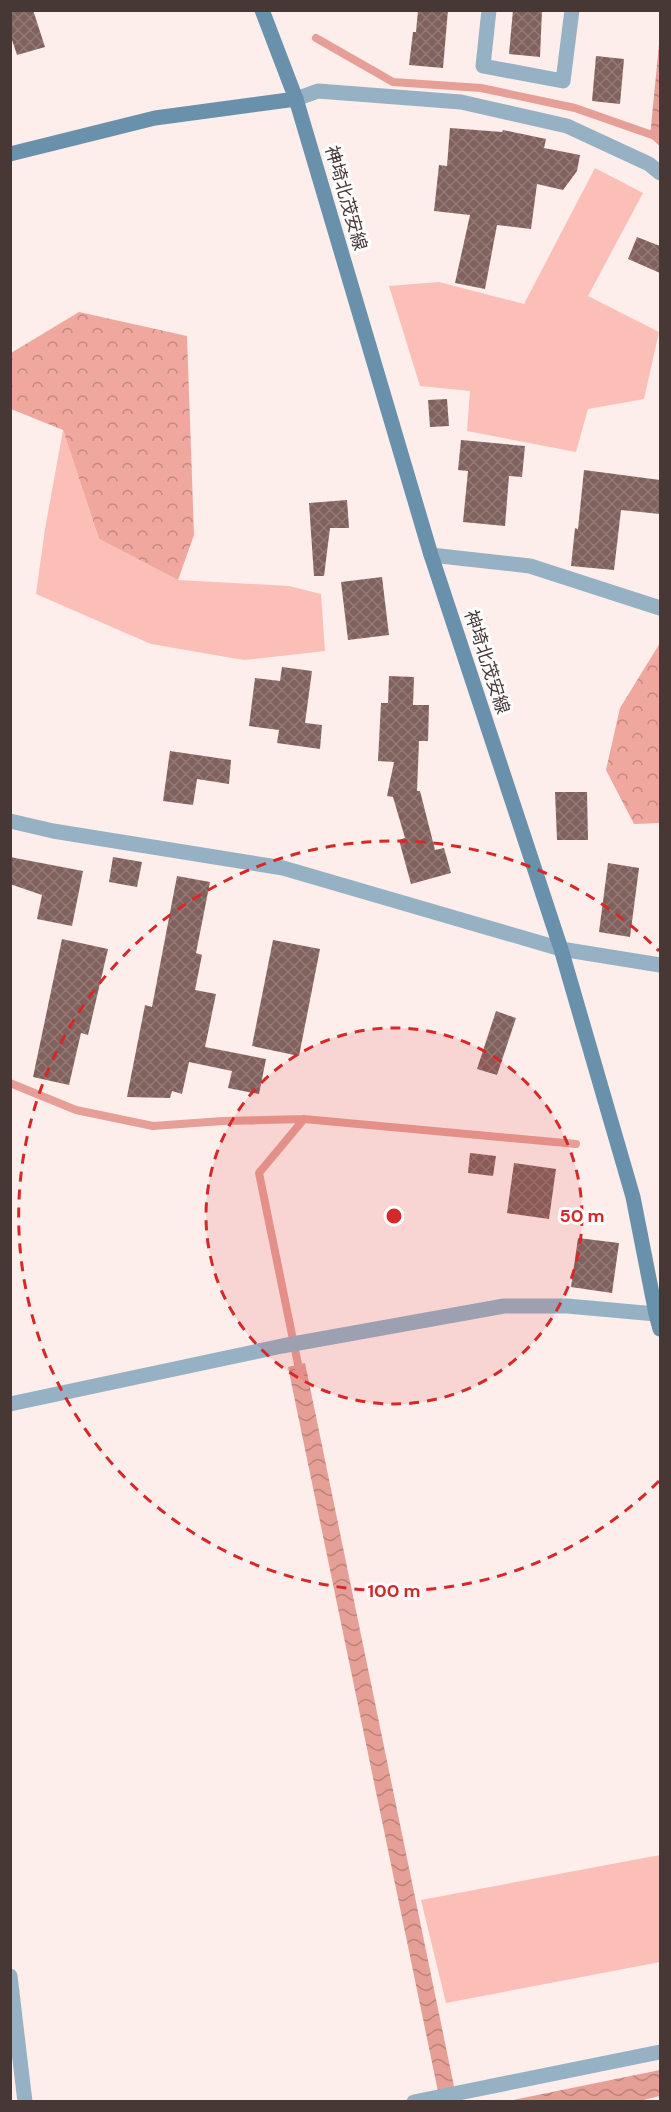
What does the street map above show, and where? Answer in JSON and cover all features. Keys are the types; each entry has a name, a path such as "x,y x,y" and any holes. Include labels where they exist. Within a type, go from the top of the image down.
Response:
{"main road":[{"name":"神埼北茂安線","path":"262,10 296,99 431,555 561,949 633,1197 658,1322"},
{"path":"10,154 155,118 296,99"}],"street":[{"path":"489,10 483,66 563,81 572,10"},
{"path":"296,99 318,92 461,102 567,126 649,164 660,173"},
{"path":"431,555 530,566 660,608"},
{"path":"10,821 53,831 283,868 561,949 660,965"},
{"path":"10,1404 306,1341 504,1306 567,1306 658,1322"},
{"path":"10,1976 25,2102"},
{"path":"414,2102 660,2052"}],"shaded area":[{"path":"595,168 643,193 588,296 659,332 644,399 588,409 576,452 467,431 470,391 420,386 389,286 439,282 524,304"},
{"path":"63,430 99,539 178,580 289,586 321,594 325,651 244,660 151,644 36,594"},
{"path":"660,1855 660,1962 446,2003 421,1900"}],"green space":[{"path":"79,312 187,336 194,535 178,580 99,539 63,430 11,409 11,353"},
{"path":"660,643 660,823 634,824 606,770 620,708"}],"water":[{"path":"660,34 660,146 650,137"},
{"path":"305,1363 457,2101 440,2101 288,1367"},
{"path":"660,2070 660,2096 635,2102 508,2101"}],"building":[{"path":"10,10 33,10 45,47 17,55 10,34"},
{"path":"418,10 448,10 443,68 409,65"},
{"path":"513,10 542,10 540,57 509,54"},
{"path":"596,56 624,59 620,104 592,101"},
{"path":"450,128 502,132 503,130 546,139 544,148 580,155 577,171 563,190 537,184 531,229 497,225 485,289 455,283 470,215 434,211 439,165 447,166"},
{"path":"637,237 660,246 660,273 628,259"},
{"path":"447,399 449,426 430,427 428,400"},
{"path":"461,440 525,446 522,477 509,476 505,526 463,522 468,471 458,470"},
{"path":"584,470 660,480 660,514 621,510 614,570 571,566 575,528 578,529"},
{"path":"347,500 349,528 330,528 324,576 314,576 309,503"},
{"path":"382,577 389,635 348,640 341,582"},
{"path":"282,667 312,671 305,723 322,725 320,749 277,743 279,730 249,726 255,678 280,681"},
{"path":"389,676 414,677 413,705 429,705 428,741 419,741 417,791 420,791 435,850 444,848 451,873 411,884 399,840 405,838 393,797 387,796 394,762 378,761 381,703 388,703"},
{"path":"170,751 231,760 229,784 197,779 193,805 163,801"},
{"path":"555,792 587,792 588,840 557,840"},
{"path":"10,857 83,871 72,926 37,919 42,895 10,884"},
{"path":"113,857 142,862 137,887 109,882"},
{"path":"608,863 639,868 630,937 599,932"},
{"path":"177,876 210,882 196,953 202,955 195,990 216,994 205,1047 266,1059 259,1094 228,1088 232,1071 189,1062 182,1094 172,1091 170,1098 127,1097 145,1005 152,1007"},
{"path":"62,939 108,949 88,1035 81,1033 69,1085 33,1077"},
{"path":"273,940 320,949 299,1056 252,1046"},
{"path":"496,1011 516,1018 497,1075 477,1069"},
{"path":"470,1153 496,1156 493,1176 468,1173"},
{"path":"514,1163 556,1169 549,1219 507,1213"},
{"path":"578,1238 619,1243 612,1293 571,1287"}],"waterway":[{"path":"316,38 393,82 481,88 575,108 655,136 660,141"},
{"path":"10,1083 76,1110 153,1126 304,1119 576,1144"},
{"path":"300,1374 259,1173 304,1119"}]}
